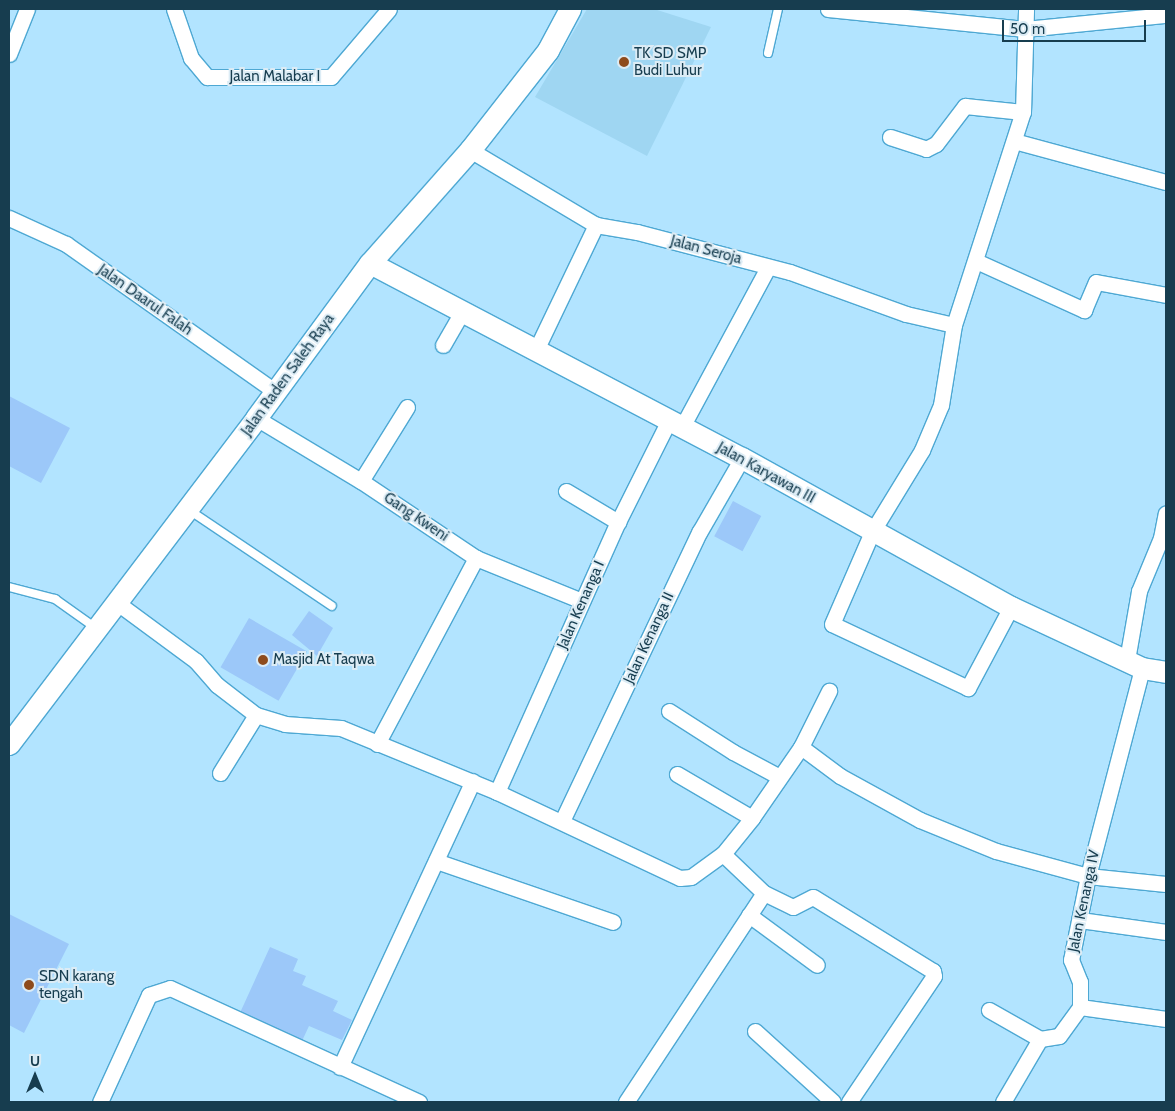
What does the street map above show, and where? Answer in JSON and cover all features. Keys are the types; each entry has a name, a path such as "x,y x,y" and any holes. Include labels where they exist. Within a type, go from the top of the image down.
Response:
{"main road":[{"name":"Jalan Raden Saleh Raya","path":"9,744 276,392 370,263 470,150 548,50 570,9"},
{"name":"Jalan Karyawan III","path":"370,263 742,458 872,532 1011,607 1134,664 1166,672"}],"street":[{"path":"9,54 27,9"},
{"name":"Jalan Malabar I","path":"174,9 191,58 207,77 331,77 389,9"},
{"path":"828,9 1025,28 1166,16"},
{"path":"1011,607 968,688 832,624 872,532 922,450 941,405 954,325 1023,112 1026,9"},
{"path":"890,137 926,149 936,144 965,106 1023,112"},
{"path":"1014,141 1165,181"},
{"name":"Jalan Seroja","path":"470,150 596,225 646,234 768,267 906,314 954,325"},
{"name":"Jalan Daarul Falah","path":"9,218 66,244 276,392"},
{"path":"536,350 596,225"},
{"path":"976,261 1084,310 1096,282 1166,295"},
{"name":"Jalan Kenanga I","path":"497,792 618,522 768,267"},
{"path":"443,345 462,312"},
{"path":"361,481 407,406"},
{"name":"Gang Kweni","path":"256,418 361,481 476,558 582,601"},
{"name":"Jalan Kenanga II","path":"562,821 700,531 742,458"},
{"path":"566,491 618,522"},
{"name":"Jalan Kenanga IV","path":"1080,1007 1080,982 1071,964 1134,664 1139,591 1164,538 1166,513"},
{"path":"377,744 476,558"},
{"path":"116,602 196,661 217,685 256,715 285,724 341,728 473,781 562,821 680,878 691,877 724,854 752,818 778,776 800,747 829,691"},
{"path":"669,711 733,752 778,776"},
{"path":"220,773 256,715"},
{"path":"800,747 840,776 920,820 996,851 1088,876 1166,884"},
{"path":"676,774 752,818"},
{"path":"340,1067 473,781"},
{"path":"724,854 764,893 793,907 813,897 933,971 934,976 849,1102"},
{"path":"436,860 613,922"},
{"path":"626,1102 764,893"},
{"path":"749,915 817,965"},
{"path":"1080,920 1166,932"},
{"path":"100,1102 149,995 170,988 419,1102"},
{"path":"989,1010 1040,1038 1059,1036 1080,1007 1166,1019"},
{"path":"755,1031 833,1102"},
{"path":"1003,1102 1040,1038"}],"lane":[{"path":"768,53 778,9"},
{"path":"187,509 332,606"},
{"path":"9,587 56,599 96,628"}],"shaded area":[{"name":"TK SD SMP Budi Luhur","path":"587,9 654,9 711,27 647,156 535,97"}],"building":[{"path":"9,396 70,428 41,483 9,466"},
{"path":"733,501 761,516 742,551 714,536"},
{"path":"309,611 333,628 317,656 292,635"},
{"name":"Masjid At Taqwa","path":"249,618 307,652 279,701 220,667"},
{"name":"SDN karang tengah","path":"9,914 69,944 24,1033 9,1025"},
{"path":"270,947 298,959 293,971 306,976 302,985 338,1001 333,1011 352,1020 342,1040 309,1026 302,1041 239,1015"}],"place":[{"name":"TK SD SMP Budi Luhur","path":"624,62"},
{"name":"Masjid At Taqwa","path":"263,660"},
{"name":"SDN karang tengah","path":"29,985"}]}
